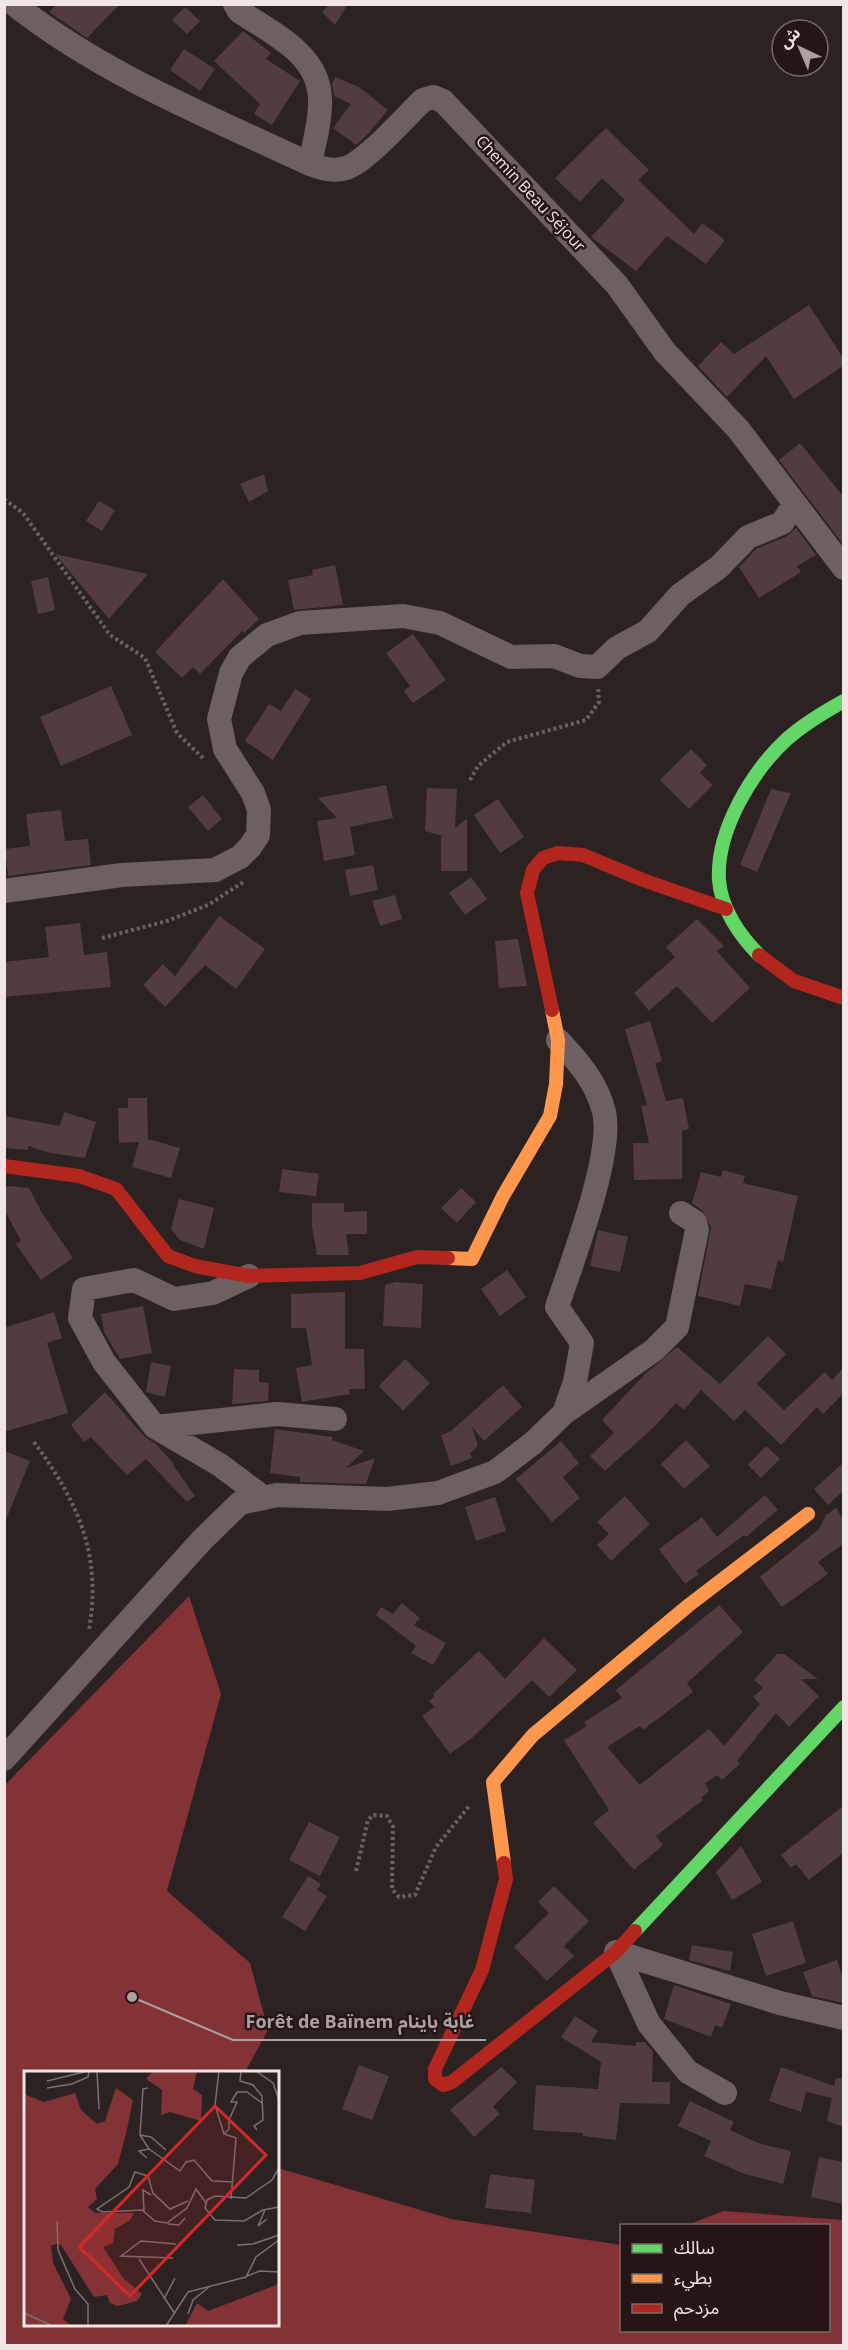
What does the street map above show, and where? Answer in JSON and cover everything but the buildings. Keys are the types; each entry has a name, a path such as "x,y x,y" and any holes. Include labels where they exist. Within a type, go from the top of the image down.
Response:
{"street":[{"name":"Chemin Beau Séjour","path":"14,4 44,28 123,74 310,164 336,170 354,165 423,100 429,97 440,99 617,285 666,352 738,429 843,568"},
{"path":"235,4 240,11 297,50 315,73 320,102 310,164"},
{"path":"4,891 122,875 215,870 240,857 258,836 259,810 253,793 225,749 219,720 231,673 246,651 267,634 300,623 404,616 440,623 511,657 554,656 580,666 597,668 618,648 648,631 680,595 720,567 748,537 782,524 794,505"},
{"path":"843,701 811,719 781,745 755,776 736,811 725,844 719,879 726,909 743,938 765,962 792,981 823,994 843,998"},
{"path":"4,1166 79,1176 116,1189 168,1256 195,1266 249,1276 360,1273 417,1257 472,1259 503,1196 550,1116 556,1084 558,1040 527,893 530,875 540,861 556,853 576,853 630,876 726,909"},
{"path":"558,1040 579,1061 594,1086 605,1113 605,1145 587,1215 557,1307 582,1343 575,1382 564,1413"},
{"path":"4,1759 202,1540 240,1503 277,1495 387,1499 438,1493 495,1472 532,1443 564,1413 654,1350 677,1327 697,1230 695,1222 681,1213"},
{"path":"249,1276 213,1293 174,1299 134,1280 84,1289 80,1318 104,1362 155,1427 220,1465 264,1498"},
{"path":"155,1427 277,1414 335,1419"},
{"path":"808,1514 689,1605 542,1728 493,1782 506,1879 482,1970 435,2069 435,2079 443,2085 452,2082 616,1952 843,1707"},
{"path":"616,1952 780,2003 843,2018"},
{"path":"616,1952 649,2024 688,2072 724,2093"}],"path":[{"path":"4,499 23,513 110,634 145,658 177,733 210,764"},
{"path":"470,780 478,766 507,742 586,720 599,702 597,668"},
{"path":"102,938 167,921 208,905 246,881 249,869"},
{"path":"34,1442 58,1475 84,1527 92,1569 89,1633"},
{"path":"356,1871 368,1820 373,1815 387,1816 393,1827 392,1889 399,1897 415,1895 444,1834 493,1782"}],"shaded area":[{"path":"189,1596 221,1694 167,1891 250,1963 268,2030 246,2071 24,2071 24,2326 279,2326 279,2168 451,2219 620,2245 620,2332 830,2332 830,2224 690,2224 723,2211 843,2220 843,2345 5,2345 5,1785"}],"traffic: fast":[{"path":"759,955 738,930 723,901 719,880 723,842 730,822 749,785 774,752 800,728 844,701"},
{"path":"635,1931 844,1707"}],"traffic: slow":[{"path":"448,1258 472,1259 503,1196 550,1116 556,1084 558,1040 552,1010"},
{"path":"504,1863 493,1782 533,1735 689,1605 808,1514"}],"traffic: jam":[{"path":"552,1010 527,893 533,870 543,858 558,853 583,855 643,880 726,909"},
{"path":"759,955 794,981 844,998"},
{"path":"4,1166 79,1176 116,1189 168,1256 195,1266 249,1276 360,1273 417,1257 448,1258"},
{"path":"504,1863 506,1879 482,1970 435,2069 435,2079 443,2085 452,2082 616,1952 635,1931"}],"place":[{"name":"Forêt de Baïnem غابة باينام","path":"132,1997"}]}
